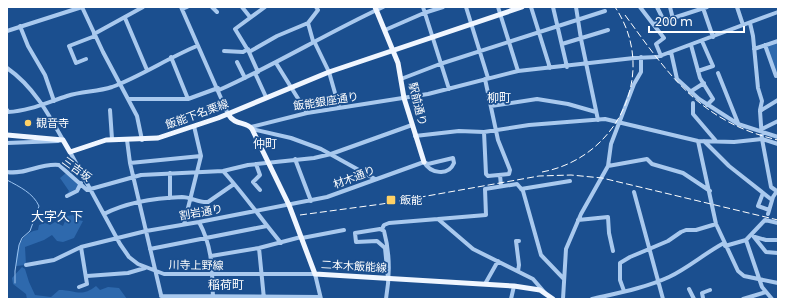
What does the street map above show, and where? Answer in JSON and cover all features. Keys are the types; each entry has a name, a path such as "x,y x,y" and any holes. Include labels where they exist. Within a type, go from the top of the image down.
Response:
{"main road":[{"name":"飯能下名栗線","path":"70,152 112,139 142,140 158,138 228,114 329,72 522,7"},
{"name":"駅前通り","path":"376,9 393,50 401,79 404,98 424,162"},
{"path":"228,114 238,123 251,128"},
{"name":"二本木飯能線","path":"251,128 289,205 314,274 514,286 535,289 545,293 553,299"},
{"path":"7,135 64,141 70,152"}],"street":[{"path":"7,31 68,9 82,7 94,35 137,116 142,140"},
{"path":"86,59 76,63 69,46 94,35 143,7"},
{"path":"187,7 181,8 228,114"},
{"path":"212,7 217,12"},
{"path":"242,7 250,17"},
{"path":"265,7 235,29 248,50 266,97"},
{"path":"224,51 243,52 308,23 318,10 316,7"},
{"path":"128,99 188,99 218,89 257,73 314,41 376,9 383,7"},
{"path":"423,7 448,88"},
{"path":"385,30 424,13 443,7"},
{"path":"466,7 480,52 496,131 510,170 509,174 488,176 486,174 484,132"},
{"path":"498,7 518,72"},
{"path":"531,7 550,68"},
{"path":"553,7 559,25 568,67"},
{"path":"576,7 581,39 598,120"},
{"path":"640,7 664,38 656,44 660,56"},
{"path":"657,7 664,21"},
{"path":"670,7 673,19"},
{"path":"736,7 743,25"},
{"path":"653,24 673,19 696,9 705,8 713,37"},
{"path":"401,79 440,64 605,11"},
{"name":"飯能銀座通り","path":"251,128 307,113 404,98 518,72 660,56 778,12"},
{"path":"125,18 147,70"},
{"path":"308,23 314,41 329,72 339,107"},
{"path":"750,23 758,88 762,101 760,111 762,139 771,187 777,192 772,200 769,212 758,206 763,193"},
{"path":"20,26 28,46 45,75 54,101"},
{"path":"562,44 608,30"},
{"path":"698,71 713,66 702,41"},
{"path":"754,49 778,41"},
{"path":"691,45 698,71 713,99 707,105"},
{"path":"7,110 8,112 15,112 43,105 70,95 87,93 119,84 171,57 197,46"},
{"path":"765,46 776,76 778,75"},
{"path":"671,52 677,79 690,92 707,105 738,124 778,137"},
{"path":"171,57 188,99"},
{"path":"562,299 566,249 578,220 608,166 611,144 621,122 634,84 641,72 641,57"},
{"path":"237,62 245,78"},
{"path":"276,63 307,113"},
{"path":"7,68 28,86 43,105 64,141 7,143"},
{"path":"718,73 738,124"},
{"path":"690,92 704,83"},
{"path":"491,106 537,99 568,104 596,112"},
{"path":"760,111 778,100"},
{"path":"693,103 693,114 716,142"},
{"path":"110,110 112,139"},
{"path":"415,136 459,131 496,131 529,125 605,119 698,141 734,142 762,139 778,144"},
{"path":"762,131 778,121"},
{"path":"90,189 133,177 170,173 223,171 267,162 314,158 331,154 412,125"},
{"path":"184,224 201,156 194,126"},
{"path":"251,128 291,138 331,154 375,179"},
{"path":"127,140 133,177 162,298 320,298 314,274"},
{"path":"704,140 729,166 772,200"},
{"path":"698,141 716,224 724,244 741,274 778,283"},
{"name":"川寺上野線","path":"70,152 129,257 145,268 157,272 213,274 314,274"},
{"path":"130,163 201,156"},
{"name":"材木通り","path":"289,205 327,197 424,162 428,164 453,158 454,163 450,169 437,172 430,170 424,162"},
{"path":"295,159 311,201"},
{"path":"608,166 647,159 652,164 672,168 683,173 710,191"},
{"name":"三吉坂","path":"7,172 18,174 32,168 54,164 59,165 64,171 81,183 87,190 90,189"},
{"path":"256,164 260,175 253,182 260,190"},
{"path":"223,171 281,243"},
{"path":"170,173 170,198"},
{"path":"500,175 501,186"},
{"path":"522,189 570,181"},
{"path":"67,196 77,191 81,183"},
{"path":"104,214 123,205 170,198 190,198 208,202 234,184"},
{"path":"388,278 386,251 382,245 377,241 357,243 354,240 356,232 382,229 384,225 389,223 486,216 486,189 517,184 522,189 541,255 563,278"},
{"path":"634,192 657,282 663,299"},
{"name":"割岩通り","path":"26,266 54,260 81,247 146,231 289,205"},
{"path":"578,220 608,217 609,233 613,251"},
{"path":"438,219 472,249 518,271 537,282 545,293"},
{"path":"592,299 624,292 657,282 682,270 707,252 724,244 746,240 754,236 765,220 778,223"},
{"path":"199,222 207,238 211,256 213,298"},
{"path":"624,292 620,280 620,264 630,257 668,241 686,230 696,230 716,224"},
{"path":"150,249 267,226"},
{"path":"382,229 387,245 388,278 386,299"},
{"path":"211,256 259,248 344,230"},
{"path":"754,236 766,240 778,240"},
{"path":"754,236 766,252 778,254"},
{"path":"746,240 760,279 766,292 772,299"},
{"path":"518,271 519,265 516,241 519,241"},
{"path":"79,287 88,284 81,247"},
{"path":"259,248 264,298"},
{"path":"485,284 498,261"},
{"path":"87,276 128,273 145,268"},
{"path":"511,299 514,286"},
{"path":"689,289 694,299"},
{"path":"702,299 702,293 710,290"},
{"path":"743,299 766,292"},
{"path":"616,294 619,299"}],"shaded area":[{"path":"778,41 778,75 776,76 765,45"},
{"path":"66,173 80,183 77,191 67,194 69,191 60,178"},
{"path":"73,215 78,220 83,221 74,238 63,242 57,241 52,235 44,240 25,247 26,265 16,266 20,243 27,234 38,230 39,225 45,223 50,225 55,222 63,226 67,216"},
{"path":"22,267 25,269 35,295 51,297 59,290 82,293 91,290 96,286 100,290 108,287 119,288 127,299 27,299 26,294 13,284 12,278"}],"waterway":[{"path":"7,180 30,194 39,206 30,231 22,238 19,245 15,271 15,283"}],"railway":[{"path":"542,172 569,164 592,149 610,131 624,109 631,84 633,58 628,32 615,7"},
{"path":"625,15 672,76 707,108 727,121 751,132 778,140"},
{"path":"300,215 382,204 539,176 571,175 602,178 778,220"}],"place":[{"name":"観音寺","path":"28,123"},
{"name":"飯能","path":"391,200"}],"district":[{"name":"柳町","path":"499,97"},
{"name":"仲町","path":"265,143"},
{"name":"大字久下","path":"57,216"},
{"name":"稲荷町","path":"226,284"}]}
